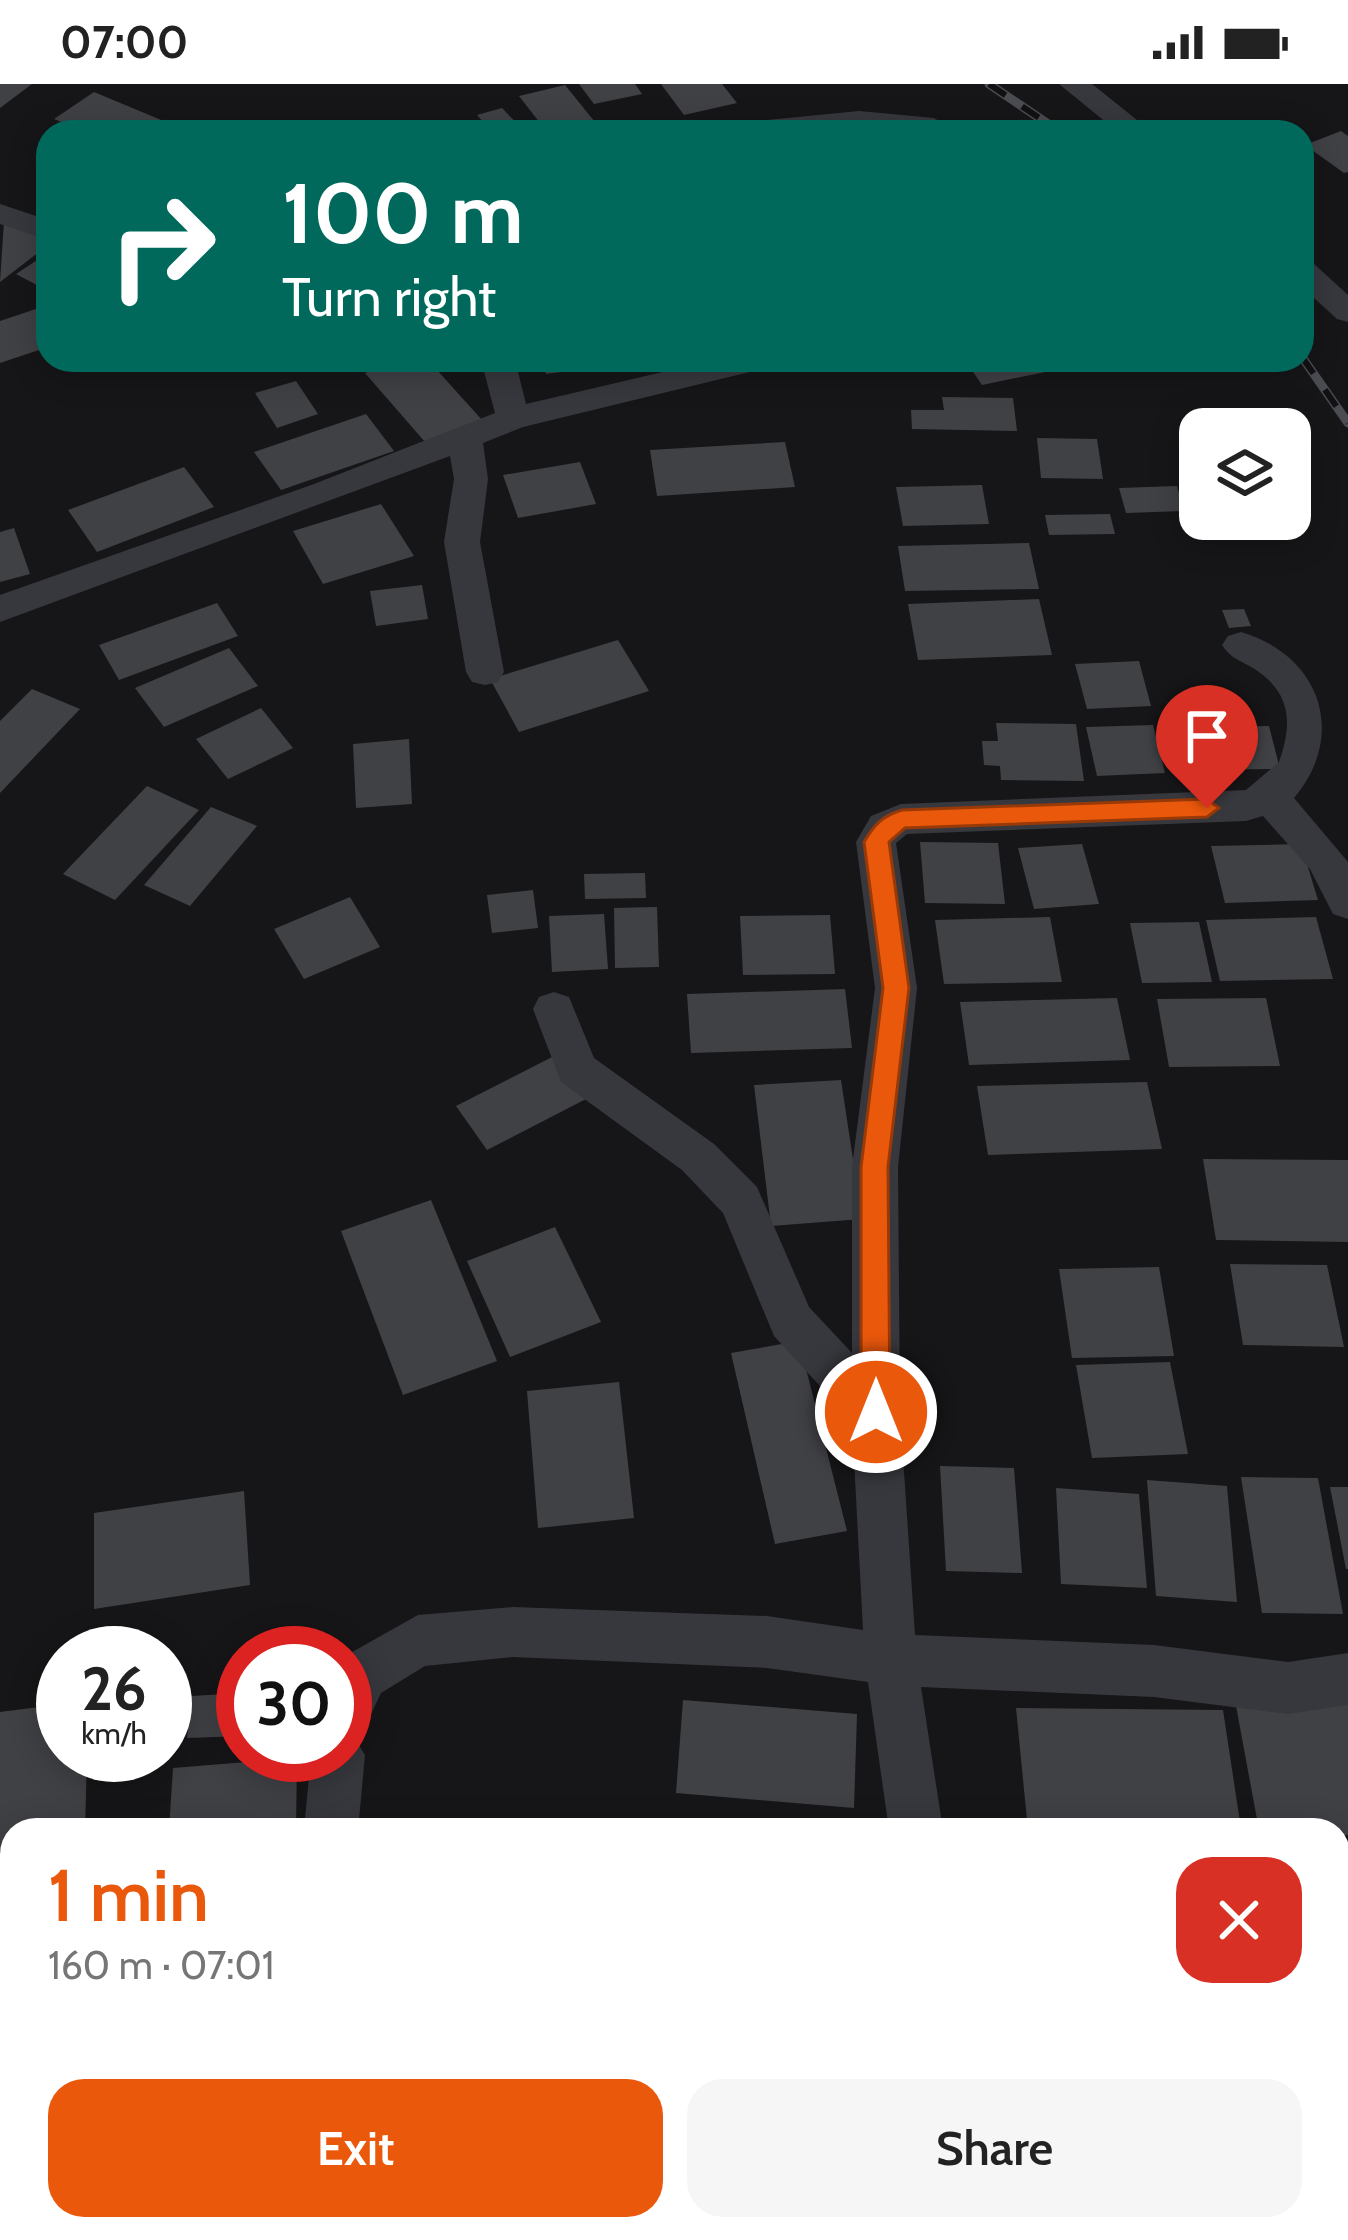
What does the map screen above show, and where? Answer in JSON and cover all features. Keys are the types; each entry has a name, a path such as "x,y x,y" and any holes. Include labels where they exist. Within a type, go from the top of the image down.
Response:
{"street":[{"path":"1074,84 1121,120"},
{"path":"0,213 36,227"},
{"path":"1314,281 1348,313"},
{"path":"501,372 513,418"},
{"path":"0,609 465,440 513,418 707,372"},
{"path":"465,440 471,479 462,542 484,673"},
{"path":"914,1818 891,1660 876,1412 875,1167 896,988 877,842 885,827 902,819 1226,807 1271,799 1294,774 1307,741 1302,694 1277,665 1241,645"},
{"path":"1271,799 1326,859 1348,903"},
{"path":"554,1009 576,1069 698,1157 741,1201 791,1321 876,1412"},
{"path":"372,1670 418,1641 513,1632 766,1642 891,1660 1154,1671 1288,1688 1348,1678"},
{"path":"332,1818 335,1782"}],"building":[{"path":"0,84 32,84 0,108"},
{"path":"579,84 635,84 642,94 594,104"},
{"path":"661,84 722,84 737,103 684,115"},
{"path":"565,85 593,120 538,120 519,96"},
{"path":"94,92 161,120 56,120"},
{"path":"502,108 514,120 481,120 477,115"},
{"path":"1341,131 1348,136 1348,172 1314,151 1314,142"},
{"path":"4,221 36,233 36,254 0,282"},
{"path":"36,261 36,285 16,274"},
{"path":"36,309 36,351 0,363 0,321"},
{"path":"439,372 482,420 425,442 365,373"},
{"path":"973,372 1045,372 982,385"},
{"path":"296,381 318,414 277,428 255,393"},
{"path":"942,397 1013,398 1017,431 912,429 911,410 944,410"},
{"path":"366,414 394,451 281,490 254,452"},
{"path":"1037,438 1097,439 1103,479 1041,478"},
{"path":"785,442 795,487 657,496 650,450"},
{"path":"580,462 596,504 518,518 503,475"},
{"path":"184,467 214,507 97,552 68,510"},
{"path":"982,485 989,524 903,526 896,487"},
{"path":"1177,486 1179,511 1126,513 1119,488"},
{"path":"381,504 414,556 323,584 293,531"},
{"path":"1110,514 1115,534 1049,535 1045,515"},
{"path":"14,528 30,574 0,582 0,532"},
{"path":"1029,543 1039,589 905,591 898,546"},
{"path":"422,585 428,619 376,626 370,591"},
{"path":"1039,599 1052,655 918,660 908,604"},
{"path":"217,603 238,636 119,680 99,645"},
{"path":"1244,609 1251,626 1229,628 1222,610"},
{"path":"618,640 649,691 519,732 490,679"},
{"path":"229,648 258,686 164,727 135,688"},
{"path":"1139,661 1151,706 1087,709 1075,664"},
{"path":"32,689 80,709 0,793 0,721"},
{"path":"261,708 293,748 228,779 196,739"},
{"path":"996,723 1076,724 1084,781 1001,780 1000,766 984,765 982,741 998,741"},
{"path":"1153,725 1165,773 1097,776 1086,727"},
{"path":"1269,726 1280,769 1195,770 1186,727"},
{"path":"409,739 412,804 356,808 353,744"},
{"path":"147,786 199,810 115,900 63,874"},
{"path":"211,807 257,826 190,906 144,885"},
{"path":"920,842 998,843 1005,904 925,903"},
{"path":"1082,844 1099,904 1034,909 1018,848"},
{"path":"1301,844 1318,900 1225,903 1211,846"},
{"path":"645,873 646,898 585,899 584,874"},
{"path":"533,890 538,928 492,933 487,895"},
{"path":"350,897 380,947 304,979 274,929"},
{"path":"657,907 659,967 615,968 614,908"},
{"path":"604,914 608,969 552,972 549,916"},
{"path":"830,915 835,974 743,975 740,916"},
{"path":"1050,917 1062,982 944,984 935,920"},
{"path":"1316,917 1333,979 1220,981 1206,920"},
{"path":"1199,922 1212,982 1142,983 1130,923"},
{"path":"845,989 852,1048 691,1053 687,994"},
{"path":"1117,998 1130,1060 969,1065 960,1002"},
{"path":"1266,998 1280,1066 1169,1067 1157,999"},
{"path":"554,1056 586,1099 487,1150 456,1106"},
{"path":"841,1080 862,1219 771,1226 754,1085"},
{"path":"1147,1082 1162,1149 988,1155 977,1086"},
{"path":"1203,1159 1348,1160 1348,1242 1216,1240"},
{"path":"431,1200 497,1361 403,1395 341,1231"},
{"path":"555,1227 601,1322 510,1357 467,1261"},
{"path":"1230,1264 1327,1265 1344,1347 1243,1345"},
{"path":"1159,1267 1174,1356 1072,1358 1059,1269"},
{"path":"799,1341 847,1531 775,1544 731,1353"},
{"path":"1170,1362 1188,1454 1092,1458 1076,1365"},
{"path":"619,1382 634,1518 538,1528 527,1391"},
{"path":"940,1466 1014,1468 1022,1573 946,1571"},
{"path":"1241,1477 1318,1478 1343,1614 1262,1613"},
{"path":"1147,1480 1227,1486 1237,1602 1156,1596"},
{"path":"1330,1487 1348,1487 1348,1569 1346,1569"},
{"path":"1056,1488 1139,1494 1147,1588 1061,1584"},
{"path":"244,1491 250,1585 94,1609 94,1513"},
{"path":"216,1695 216,1737 192,1738 192,1696"},
{"path":"683,1700 857,1714 854,1808 676,1793"},
{"path":"1348,1704 1348,1818 1257,1818 1236,1706"},
{"path":"36,1707 36,1782 86,1782 85,1818 0,1818 0,1712"},
{"path":"1016,1708 1223,1710 1239,1818 1027,1818"},
{"path":"216,1765 216,1782 297,1782 296,1818 170,1818 172,1782 192,1782 192,1766"}],"railway":[{"path":"989,84 1042,120"},
{"path":"1312,372 1348,423"}],"route":[{"path":"876,1412 875,1167 896,988 877,842 885,827 902,819 1207,808"}]}
